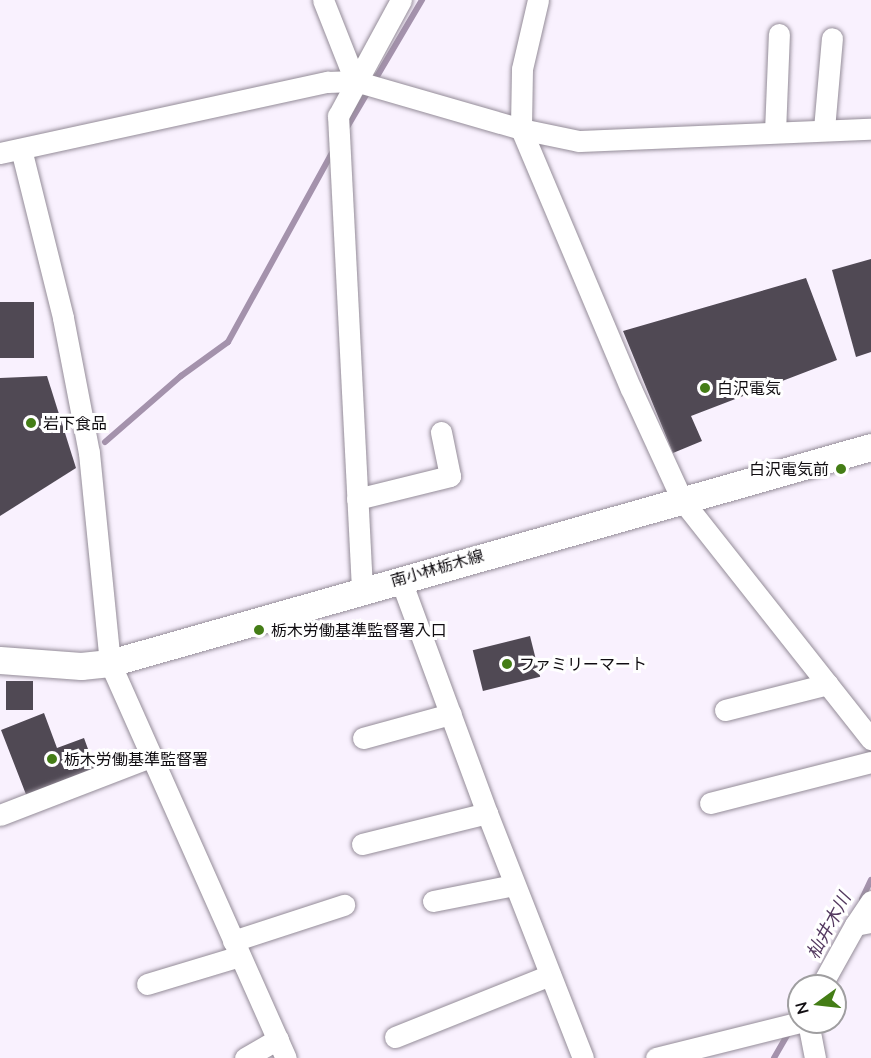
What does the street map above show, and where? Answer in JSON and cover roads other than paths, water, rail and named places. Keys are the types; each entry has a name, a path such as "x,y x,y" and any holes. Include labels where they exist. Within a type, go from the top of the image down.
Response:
{"main road":[{"name":"南小林栃木線","path":"0,660 81,666 110,663 400,578 871,447"}],"street":[{"path":"323,0 355,81"},
{"path":"362,589 338,116 401,0"},
{"path":"538,0 522,69 521,129 682,500 871,739"},
{"path":"775,132 780,34"},
{"path":"824,129 832,38"},
{"path":"0,153 327,82 355,81 521,129 579,141 824,129 871,129"},
{"path":"21,149 63,318 89,453 110,663 150,757 282,1048 245,1058"},
{"path":"357,499 450,476 441,432"},
{"path":"400,578 514,885 584,1058"},
{"path":"725,710 828,684"},
{"path":"363,738 451,714"},
{"path":"0,815 150,757"},
{"path":"710,804 871,762"},
{"path":"362,844 487,813"},
{"path":"433,901 514,885"},
{"path":"829,974 863,923 871,901"},
{"path":"147,984 344,905"},
{"path":"395,1037 550,975"},
{"path":"656,1058 787,1025"},
{"path":"810,1034 815,1058"}],"waterway":[{"path":"346,129 422,0"},
{"path":"105,442 181,376 228,342 333,151"},
{"name":"杣井木川","path":"862,899 871,880"},
{"name":"杣井木川","path":"774,1058 788,1034"}],"place":[{"name":"白沢電気","path":"705,388"},
{"name":"岩下食品","path":"31,423"},
{"name":"白沢電気前","path":"841,469"},
{"name":"栃木労働基準監督署入口","path":"259,630"},
{"name":"ファミリーマート","path":"507,664"},
{"name":"栃木労働基準監督署","path":"52,759"}]}
